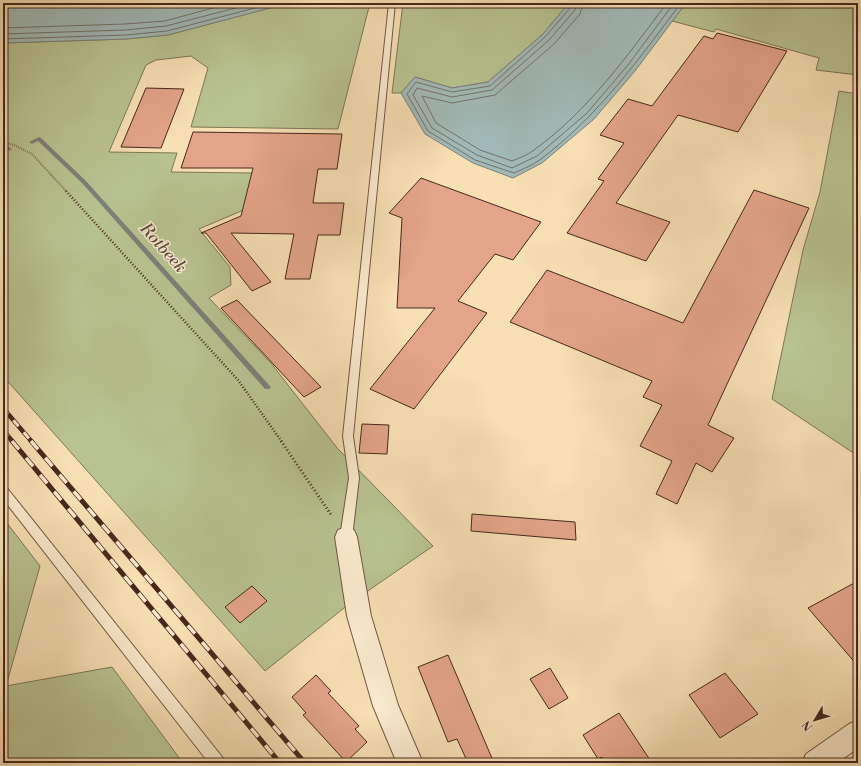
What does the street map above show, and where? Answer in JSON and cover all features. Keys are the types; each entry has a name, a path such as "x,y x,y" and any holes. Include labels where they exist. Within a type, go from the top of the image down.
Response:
{"street":[{"path":"346,537 359,616 386,706 410,763"},
{"path":"815,763 858,733"}],"lane":[{"path":"346,537 354,478 348,436 392,3"},
{"path":"3,491 218,763"}],"path":[{"path":"3,142 32,154 238,380 346,537"}],"green space":[{"path":"288,3 370,3 338,129 191,127 208,68 191,56 156,60 146,65 109,152 177,153 171,172 254,173 246,209 199,229 230,267 231,285 209,298 270,362 338,449 433,546 349,604 265,671 3,376 3,43 126,39 168,35"},
{"path":"403,3 569,3 543,34 488,82 452,88 415,77 401,93 392,93"},
{"path":"686,3 858,3 858,75 816,70 819,58 716,29 714,32 672,21"},
{"path":"839,91 858,94 858,456 772,399 803,250 820,192"},
{"path":"3,518 40,566 6,686 112,667 183,763 3,763"}],"water":[{"path":"3,3 289,3 168,35 126,39 3,43"},
{"path":"569,3 686,3 635,71 594,119 542,163 513,178 473,163 425,134 401,93 415,77 452,88 488,82 543,34"}],"building":[{"path":"717,33 787,51 738,132 678,115 616,203 670,222 646,261 567,233 604,181 598,179 624,143 600,135 628,99 652,106 704,36 713,39"},
{"path":"146,88 184,89 161,148 121,147"},
{"path":"193,132 342,134 337,169 318,169 313,203 344,203 340,235 318,235 310,279 285,279 294,234 231,233 271,282 252,291 206,233 201,233 241,216 253,168 181,168"},
{"path":"421,178 541,222 513,260 495,254 458,301 487,313 414,409 370,389 435,308 397,308 402,218 389,213"},
{"path":"754,190 809,208 708,425 734,438 712,472 696,463 677,504 656,494 672,461 640,446 662,405 643,397 652,381 510,322 547,270 683,323"},
{"path":"237,300 321,387 304,397 221,308"},
{"path":"362,424 389,425 387,454 359,453"},
{"path":"472,514 575,522 576,540 471,531"},
{"path":"858,581 858,666 808,608"},
{"path":"252,586 267,601 240,623 225,607"},
{"path":"448,655 494,763 468,763 457,739 448,742 418,667"},
{"path":"550,668 568,698 549,709 530,679"},
{"path":"725,673 758,714 720,738 689,695"},
{"path":"316,675 331,691 328,693 359,726 355,729 367,742 346,762 303,715 306,713 292,697"},
{"path":"619,713 652,763 606,763 602,757 598,759 583,735"}],"waterway":[{"name":"Rotbeek","path":"32,142 39,139 84,182 267,387"},
{"name":"Rotbeek","path":"3,150 9,149"}],"railway":[{"path":"3,408 32,442"},
{"path":"3,430 13,442"},
{"path":"12,441 280,763"},
{"path":"31,441 305,763"}]}
